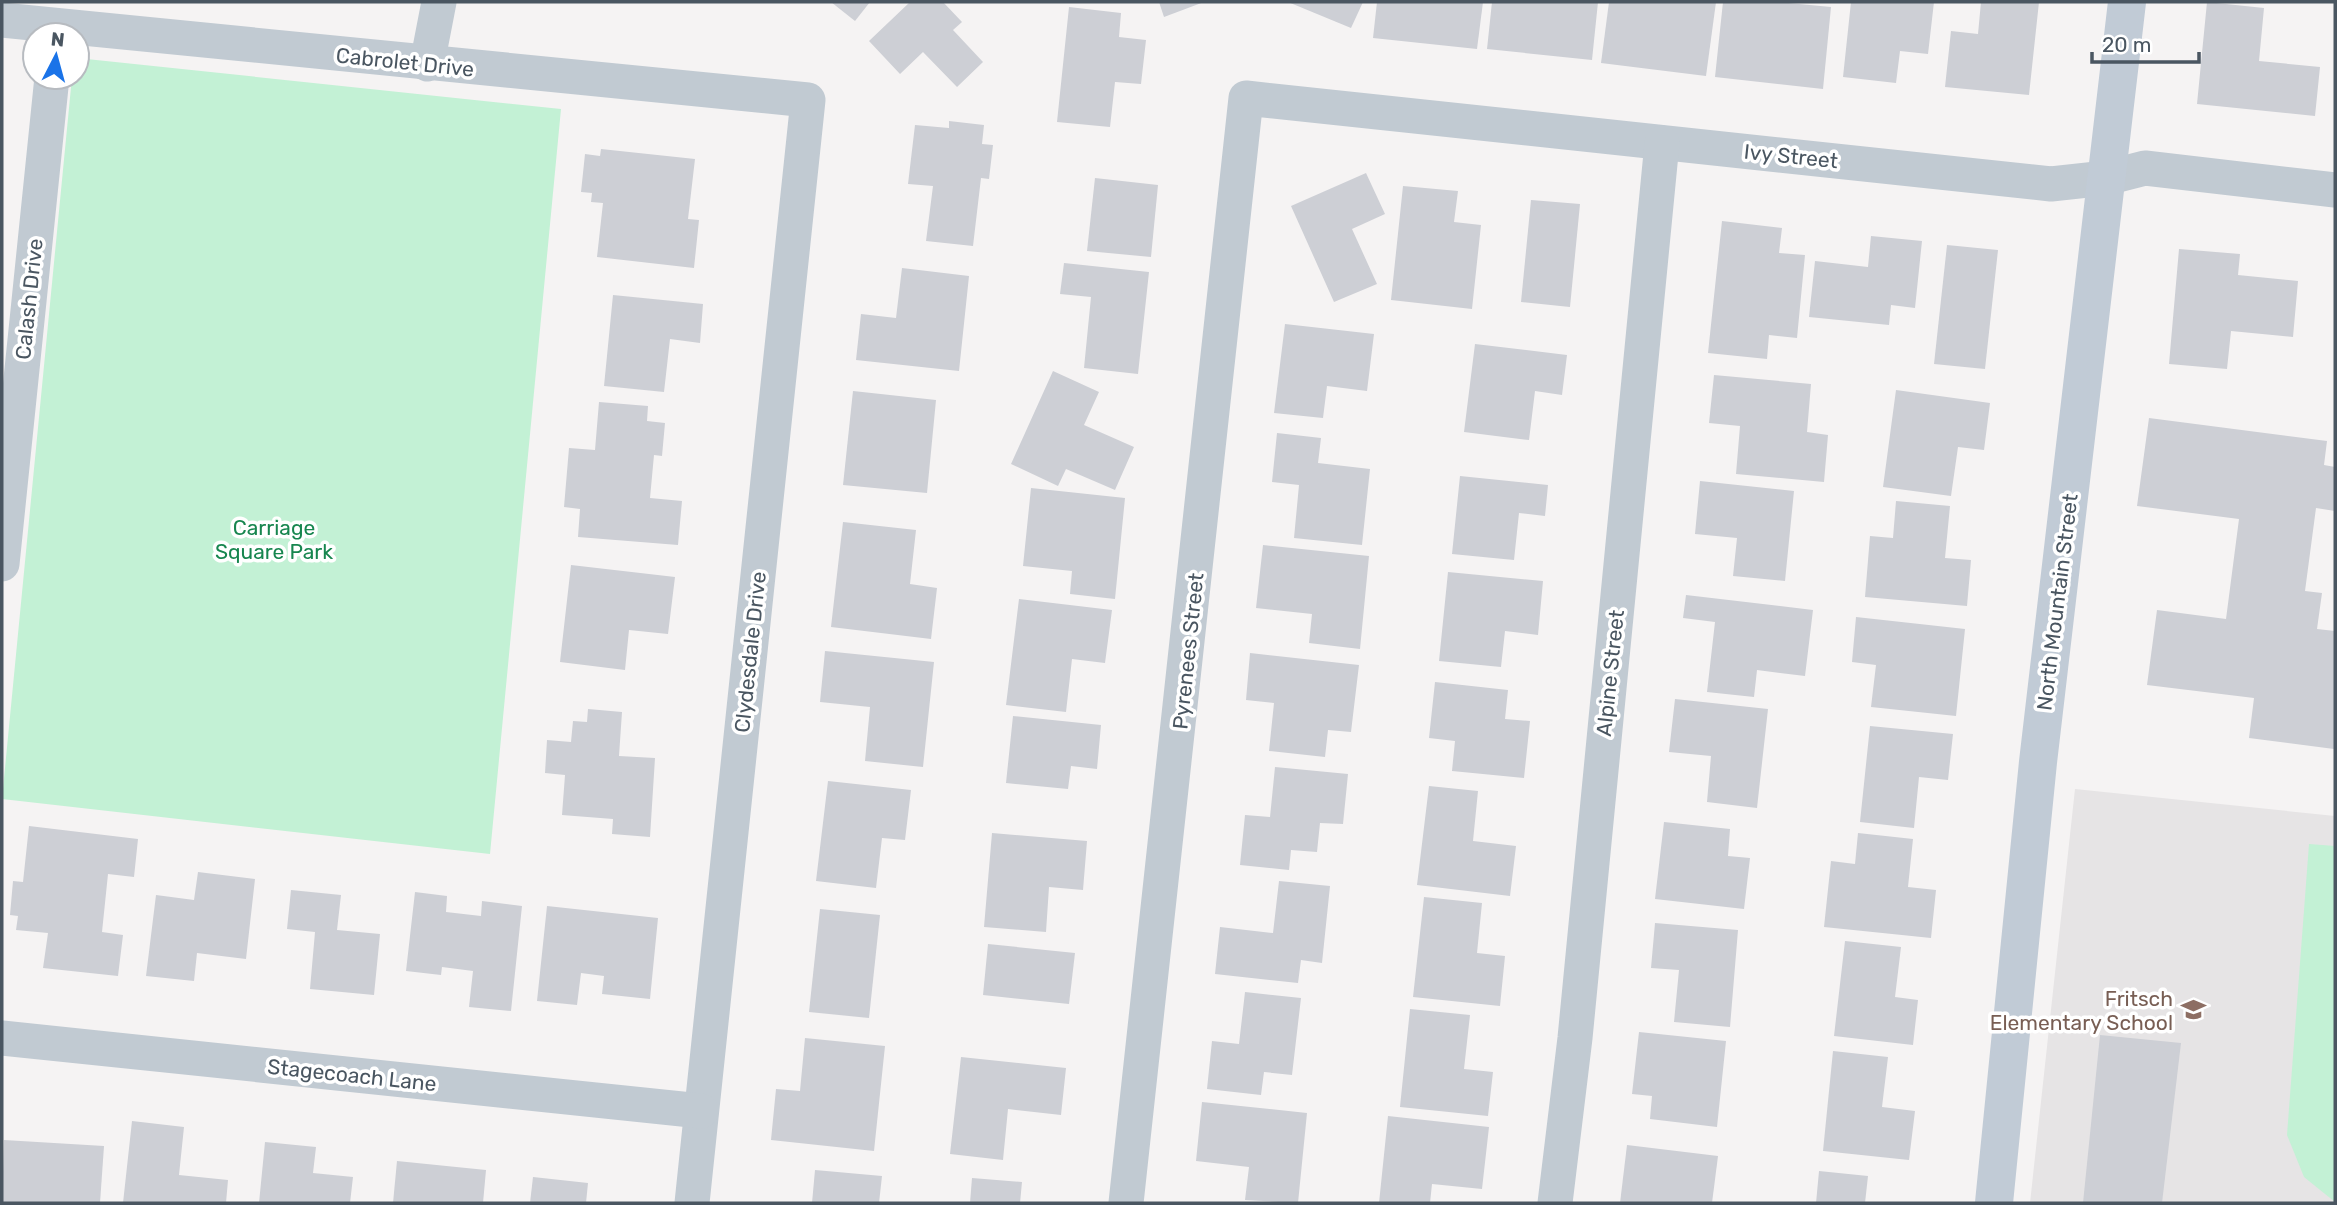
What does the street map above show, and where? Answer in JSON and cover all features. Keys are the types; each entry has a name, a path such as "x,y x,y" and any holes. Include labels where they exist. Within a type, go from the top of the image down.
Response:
{"street":[{"path":"427,64 439,2"},
{"name":"North Mountain Street","path":"1994,1203 2038,762 2127,2"},
{"name":"Cabrolet Drive","path":"2,20 21,23"},
{"name":"Cabrolet Drive","path":"91,33 808,100"},
{"name":"Calash Drive","path":"2,564 51,91"},
{"name":"Ivy Street","path":"1246,98 2051,184 2106,178 2145,168 2335,190"},
{"name":"Pyrenees Street","path":"1126,1203 1246,98"},
{"name":"Clydesdale Drive","path":"692,1203 808,100"},
{"name":"Alpine Street","path":"1555,1203 1576,1025 1662,143"},
{"name":"Stagecoach Lane","path":"2,1038 701,1111"}],"shaded area":[{"name":"Fritsch Elementary School","path":"2075,789 2335,816 2335,1203 2030,1203"}],"green space":[{"name":"Carriage Square Park","path":"91,59 561,109 490,854 2,799 71,91 91,91"},
{"path":"2309,844 2335,846 2335,1202 2304,1177 2287,1135"}],"building":[{"path":"831,2 870,2 855,21"},
{"path":"910,2 943,2 962,22 953,30 983,62 957,87 923,52 900,74 869,41"},
{"path":"1159,2 1204,2 1164,17"},
{"path":"1288,2 1363,2 1351,28"},
{"path":"1377,2 1483,2 1477,49 1373,38"},
{"path":"1492,2 1598,2 1592,60 1487,49"},
{"path":"1609,2 1716,2 1706,76 1601,63"},
{"path":"1723,2 1777,2 1831,7 1823,89 1715,77"},
{"path":"1851,2 1934,2 1928,54 1900,51 1896,83 1843,77"},
{"path":"1981,2 2039,2 2029,95 1945,87 1951,31 1978,34"},
{"path":"2207,2 2264,8 2259,61 2320,67 2315,116 2197,104"},
{"path":"1069,7 1121,13 1119,37 1146,40 1141,84 1115,82 1110,127 1057,122"},
{"path":"949,121 984,125 982,144 993,145 989,179 981,178 973,246 926,241 933,186 908,184 915,125 949,128"},
{"path":"601,149 695,159 688,219 699,220 694,268 597,257 603,203 591,202 592,193 581,192 585,154 600,156"},
{"path":"1366,173 1385,214 1352,229 1377,284 1334,302 1291,206"},
{"path":"1095,178 1158,185 1151,257 1087,251"},
{"path":"1403,186 1458,191 1454,222 1481,225 1472,309 1391,300"},
{"path":"1531,200 1580,204 1570,307 1521,302"},
{"path":"1722,221 1782,228 1779,253 1805,255 1797,338 1769,335 1767,359 1708,353"},
{"path":"1871,236 1922,241 1915,308 1891,305 1889,325 1809,317 1815,261 1868,267"},
{"path":"1947,245 1998,250 1985,369 1934,364"},
{"path":"2179,249 2240,254 2238,275 2298,281 2293,337 2231,331 2227,369 2169,364"},
{"path":"1064,263 1149,272 1138,374 1084,368 1091,297 1060,294"},
{"path":"902,268 969,276 959,371 856,360 861,314 896,318"},
{"path":"613,295 703,304 700,343 670,339 664,392 604,386"},
{"path":"1285,324 1374,334 1367,391 1327,386 1323,418 1274,413"},
{"path":"1475,344 1567,355 1562,395 1535,391 1529,440 1464,432"},
{"path":"1053,371 1099,392 1084,425 1134,447 1115,490 1066,469 1058,486 1011,464"},
{"path":"1714,375 1811,384 1807,432 1828,435 1824,482 1736,474 1740,426 1709,423"},
{"path":"1896,390 1990,403 1984,450 1958,447 1951,496 1883,487"},
{"path":"853,391 936,400 927,493 843,485"},
{"path":"599,402 648,406 647,421 665,423 662,456 654,455 650,498 682,501 678,545 578,537 580,509 564,507 569,448 595,450"},
{"path":"2149,418 2327,441 2324,465 2335,467 2335,511 2316,508 2305,591 2322,593 2317,629 2335,631 2334,749 2249,738 2254,698 2147,685 2157,610 2226,619 2239,519 2137,506"},
{"path":"1277,433 1321,438 1318,463 1370,469 1362,545 1294,538 1299,485 1272,482"},
{"path":"1460,476 1548,485 1545,516 1519,513 1514,560 1452,554"},
{"path":"1700,481 1794,491 1785,581 1733,576 1737,538 1695,534"},
{"path":"1031,488 1125,498 1115,599 1070,594 1072,571 1023,566"},
{"path":"1896,501 1950,506 1945,558 1971,560 1967,606 1865,597 1870,536 1893,538"},
{"path":"843,522 916,530 910,584 937,588 931,639 831,627"},
{"path":"1263,545 1369,556 1360,649 1309,643 1312,614 1256,608"},
{"path":"571,565 675,577 668,634 629,630 625,670 560,662"},
{"path":"1448,572 1543,581 1538,635 1505,631 1501,667 1439,661"},
{"path":"1686,595 1813,610 1805,676 1757,670 1754,697 1707,692 1715,622 1683,618"},
{"path":"1019,599 1112,610 1105,663 1072,659 1066,712 1006,705"},
{"path":"1856,617 1965,629 1956,716 1871,707 1876,665 1852,662"},
{"path":"825,651 934,662 923,767 865,761 870,707 820,702"},
{"path":"1250,653 1359,665 1351,732 1328,730 1325,757 1269,751 1274,703 1246,700"},
{"path":"1435,682 1508,690 1505,719 1530,721 1524,778 1452,771 1455,741 1429,738"},
{"path":"1675,699 1768,709 1757,808 1707,802 1711,756 1669,752"},
{"path":"588,709 622,712 619,756 655,758 650,837 612,834 613,819 562,815 565,775 545,773 547,740 571,742 573,721 587,722"},
{"path":"1013,716 1101,725 1097,769 1071,766 1068,789 1006,783"},
{"path":"1870,726 1953,734 1948,780 1919,777 1914,828 1860,822"},
{"path":"1275,767 1348,774 1343,824 1320,823 1317,852 1291,850 1289,870 1240,865 1245,815 1270,817"},
{"path":"828,781 911,790 905,840 882,838 876,888 816,881"},
{"path":"1429,786 1478,791 1473,841 1516,846 1510,896 1417,885"},
{"path":"1664,822 1730,829 1728,856 1750,858 1744,909 1655,899"},
{"path":"29,826 138,839 134,877 108,874 102,932 123,935 118,976 43,968 48,933 16,930 18,916 10,915 13,881 23,882"},
{"path":"992,833 1087,841 1083,890 1049,887 1046,932 984,927"},
{"path":"1858,833 1913,839 1908,887 1936,890 1931,938 1824,927 1831,861 1855,864"},
{"path":"198,872 255,879 246,959 197,953 194,981 146,976 156,895 194,900"},
{"path":"1279,881 1330,886 1322,963 1301,960 1298,983 1215,974 1220,927 1273,933"},
{"path":"291,890 341,895 337,930 380,934 374,995 310,989 315,932 287,929"},
{"path":"415,892 447,896 446,912 481,916 482,901 522,906 511,1011 469,1007 473,971 442,967 441,975 406,971"},
{"path":"1424,897 1482,903 1477,953 1505,956 1500,1006 1413,997"},
{"path":"547,906 658,918 650,999 602,994 604,976 581,973 577,1005 537,1001"},
{"path":"820,909 880,915 869,1018 809,1012"},
{"path":"1655,923 1738,930 1730,1027 1674,1022 1679,970 1651,968"},
{"path":"1845,941 1901,947 1895,997 1918,1000 1913,1045 1834,1036"},
{"path":"988,944 1075,953 1069,1004 983,995"},
{"path":"1245,992 1301,998 1292,1075 1264,1072 1261,1095 1207,1089 1212,1041 1239,1044"},
{"path":"1410,1009 1470,1015 1464,1069 1493,1072 1488,1116 1400,1107"},
{"path":"1639,1032 1726,1041 1717,1127 1650,1119 1652,1096 1632,1094"},
{"path":"2100,1035 2181,1043 2162,1203 2083,1203"},
{"path":"805,1038 885,1046 874,1151 771,1140 776,1089 800,1091"},
{"path":"1833,1051 1888,1057 1882,1107 1915,1111 1909,1160 1823,1151"},
{"path":"961,1057 1066,1068 1061,1115 1008,1109 1003,1160 950,1154"},
{"path":"1202,1102 1307,1113 1298,1203 1245,1200 1249,1167 1196,1161"},
{"path":"1388,1116 1489,1127 1482,1189 1432,1184 1430,1203 1379,1203"},
{"path":"132,1121 184,1127 179,1175 228,1180 226,1203 123,1203"},
{"path":"4,1140 104,1146 100,1203 2,1203"},
{"path":"265,1142 316,1147 313,1173 353,1177 350,1203 259,1203"},
{"path":"1627,1145 1718,1156 1712,1203 1620,1203"},
{"path":"397,1161 486,1170 483,1203 393,1203"},
{"path":"815,1170 882,1176 879,1203 812,1203"},
{"path":"1819,1171 1868,1176 1865,1203 1816,1203"},
{"path":"533,1177 588,1183 586,1203 530,1203"},
{"path":"972,1178 1022,1182 1020,1203 970,1203"}],"place":[{"name":"Fritsch Elementary School","path":"2193,1010"}]}
